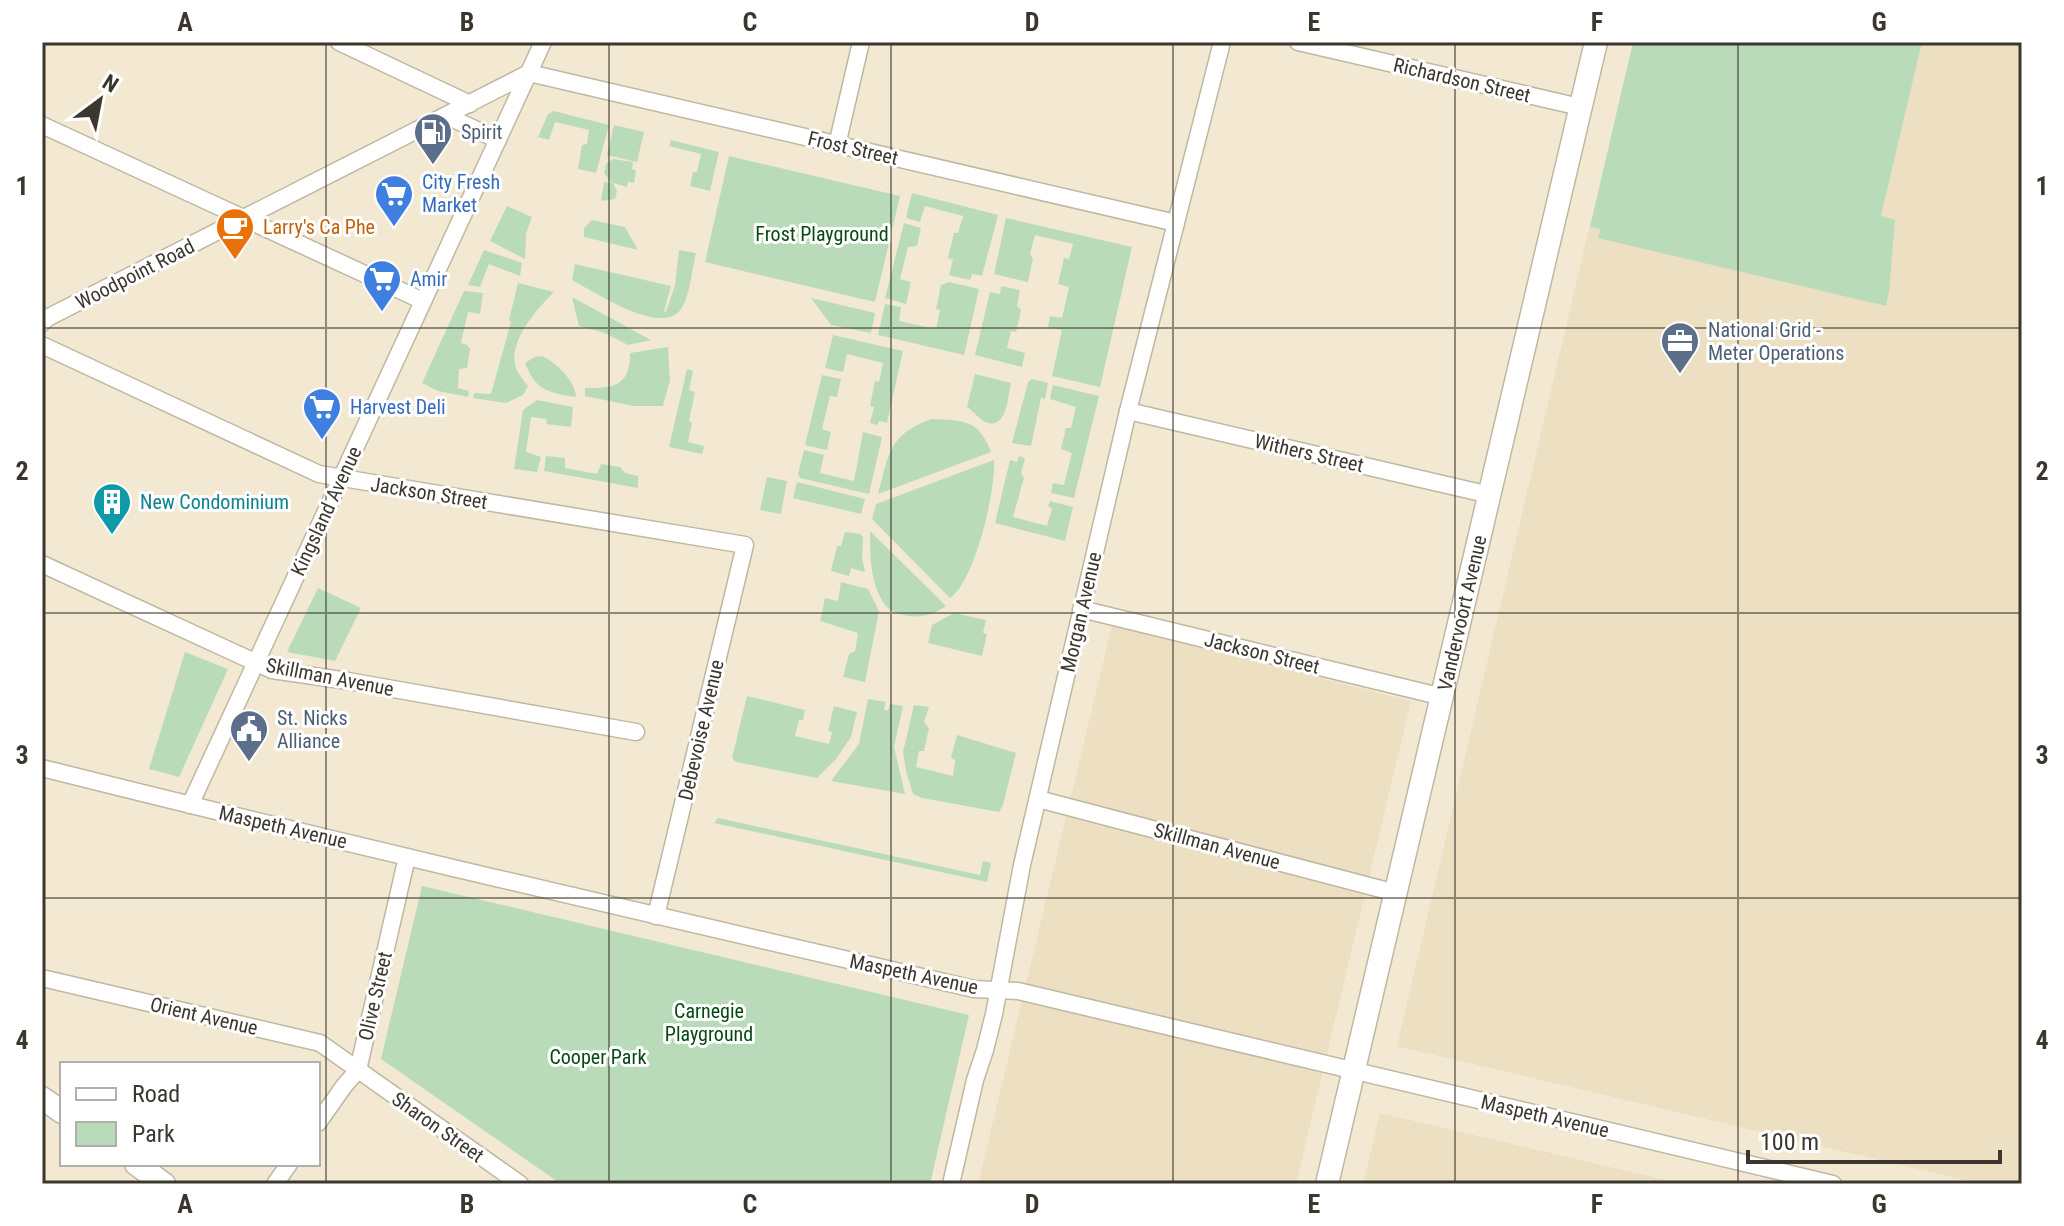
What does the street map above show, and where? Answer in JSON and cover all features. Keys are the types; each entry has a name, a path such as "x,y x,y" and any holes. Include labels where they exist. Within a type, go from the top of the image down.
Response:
{"main road":[{"name":"Vandervoort Avenue","path":"1327,1184 1596,42"},
{"path":"42,1098 60,1111"},
{"path":"139,1166 164,1184"}],"street":[{"path":"339,42 470,104"},
{"name":"Kingsland Avenue","path":"190,805 543,42"},
{"path":"837,145 861,42"},
{"name":"Morgan Avenue","path":"951,1184 985,1050 1022,865 1081,609 1222,42"},
{"name":"Richardson Street","path":"1298,42 1580,107"},
{"name":"Woodpoint Road","path":"42,323 529,73"},
{"name":"Frost Street","path":"529,73 1176,223"},
{"path":"447,116 498,140"},
{"path":"42,125 423,301"},
{"name":"Jackson Street","path":"42,345 319,474 745,545"},
{"name":"Withers Street","path":"1128,411 1490,495"},
{"name":"Debevoise Avenue","path":"656,916 745,545"},
{"name":"Skillman Avenue","path":"42,564 272,670 636,732"},
{"name":"Jackson Street","path":"1081,609 1443,697"},
{"name":"Maspeth Avenue","path":"42,768 656,916 974,989 1018,991 1833,1184"},
{"name":"Skillman Avenue","path":"1038,799 1396,893"},
{"name":"Olive Street","path":"320,1120 358,1070 407,857"},
{"name":"Orient Avenue","path":"42,978 320,1043 358,1070"},
{"name":"Sharon Street","path":"358,1070 520,1184"},
{"path":"275,1184 288,1166"}],"shaded area":[{"path":"1922,42 2022,42 2022,1184 1981,1184 1397,1046 1591,220 1865,285"},
{"path":"1112,625 1411,701 1296,1184 978,1184"},
{"path":"1380,1113 1657,1178 1684,1184 1363,1184"}],"green space":[{"path":"1633,42 1922,42 1881,216 1895,220 1886,306 1598,238 1600,229 1590,227"},
{"path":"554,111 609,125 596,173 578,169 582,145 587,144 589,130 555,122 549,140 538,137 548,114"},
{"path":"614,125 644,132 637,162 607,155"},
{"path":"671,140 719,152 710,191 690,186 701,154 669,146"},
{"name":"Frost Playground","path":"729,156 900,196 875,302 705,262"},
{"path":"613,159 633,162 632,169 636,170 634,183 628,182 627,187 613,183 617,191 615,199 601,201 604,182 612,183 604,173 606,164"},
{"path":"912,193 998,215 982,276 972,274 970,280 949,275 953,260 948,258 954,233 958,233 963,216 925,206 920,222 906,218"},
{"path":"507,206 532,217 526,234 525,259 490,241"},
{"path":"1006,218 1132,247 1100,387 1052,376 1062,330 1048,327 1050,316 1062,318 1069,287 1058,284 1064,258 1069,259 1073,244 1035,235 1028,282 994,274"},
{"path":"592,220 625,227 638,250 584,237 584,228"},
{"path":"904,223 921,228 917,246 908,247 900,279 911,282 906,304 885,298"},
{"path":"484,250 522,263 520,276 489,264 480,287 468,285"},
{"path":"679,250 696,253 687,297 681,309 672,316 659,318 628,310 572,280 575,264 671,286 666,312 675,285"},
{"path":"949,282 979,289 964,355 878,335 885,304 901,307 899,321 936,329 941,285"},
{"path":"518,283 554,292 525,328 515,349 517,370 528,386 523,395 506,403 473,398 474,393 491,394 511,322"},
{"path":"1001,286 1020,290 1017,306 1021,310 1016,332 1011,331 1007,348 1025,353 1022,367 975,355 990,292 1000,294"},
{"path":"464,291 483,293 480,314 468,312 461,343 470,349 467,368 459,369 458,388 469,391 468,397 438,391 422,383"},
{"path":"572,297 651,340 628,345 605,333 579,326"},
{"path":"811,298 875,313 871,333 831,325"},
{"path":"833,335 903,351 887,423 870,423 875,381 879,382 883,363 847,354 843,372 825,368"},
{"path":"668,347 670,380 663,406 633,406 585,396 585,388 612,386 623,379 630,353"},
{"path":"542,356 564,373 576,397 550,392 533,379 525,363"},
{"path":"687,369 693,371 689,390 695,392 688,442 704,446 702,454 669,447"},
{"path":"975,374 1011,383 1006,410 999,421 985,422 967,407"},
{"path":"822,375 841,379 837,397 830,396 822,429 831,432 827,450 805,445"},
{"path":"1032,379 1048,383 1045,399 1041,398 1031,446 1012,443 1028,382"},
{"path":"1053,385 1099,396 1074,498 1051,493 1053,483 1064,485 1072,453 1061,449 1076,407 1050,399"},
{"path":"537,400 573,407 571,427 546,424 547,419 531,417 526,452 541,457 537,472 514,469 523,410"},
{"path":"931,419 969,424 981,433 991,452 878,494 888,457 898,439"},
{"path":"863,432 882,437 869,494 800,478 798,474 804,450 824,455 820,473 854,481"},
{"path":"546,456 565,458 565,468 597,474 601,464 620,467 625,473 638,476 638,488 544,471"},
{"path":"1019,456 1025,458 1021,473 1024,478 1013,517 1047,526 1052,508 1048,506 1050,501 1073,507 1065,541 995,523 1010,460 1017,462"},
{"path":"994,460 988,512 982,534 968,573 950,598 872,519 876,504"},
{"path":"767,477 787,481 781,514 760,510"},
{"path":"797,482 865,499 861,514 793,498"},
{"path":"870,531 946,606 919,616 903,615 888,608 874,580"},
{"path":"845,532 863,537 865,572 851,568 849,576 831,571 837,546 841,546"},
{"path":"841,582 868,589 879,611 865,682 843,677 849,654 855,651 858,633 820,621 825,598 838,601"},
{"path":"318,588 361,608 335,661 287,652"},
{"path":"954,613 986,620 983,633 987,634 982,656 928,643 932,625"},
{"path":"185,652 228,669 179,777 149,769"},
{"path":"747,696 805,710 795,736 829,744 832,732 828,731 834,706 857,712 851,737 836,759 817,778 736,762 732,758"},
{"path":"868,699 886,702 884,709 888,711 890,704 903,706 894,747 905,794 831,781 859,744"},
{"path":"914,705 929,707 924,722 929,728 924,751 919,751 916,767 953,776 955,760 951,758 957,735 1016,753 999,812 913,794 903,752"},
{"path":"718,818 980,875 983,861 991,863 987,882 714,823"},
{"name":"Cooper Park","path":"422,886 969,1015 930,1184 561,1184 381,1059"}],"place":[{"name":"Spirit","path":"433,166"},
{"name":"City Fresh Market","path":"394,228"},
{"name":"Larry's Ca Phe","path":"235,261"},
{"name":"Amir","path":"382,313"},
{"name":"National Grid - Meter Operations","path":"1680,375"},
{"name":"Harvest Deli","path":"322,441"},
{"name":"New Condominium","path":"112,536"},
{"name":"St. Nicks Alliance","path":"249,763"}],"park label":[{"name":"Carnegie Playground","path":"709,1022"}]}
